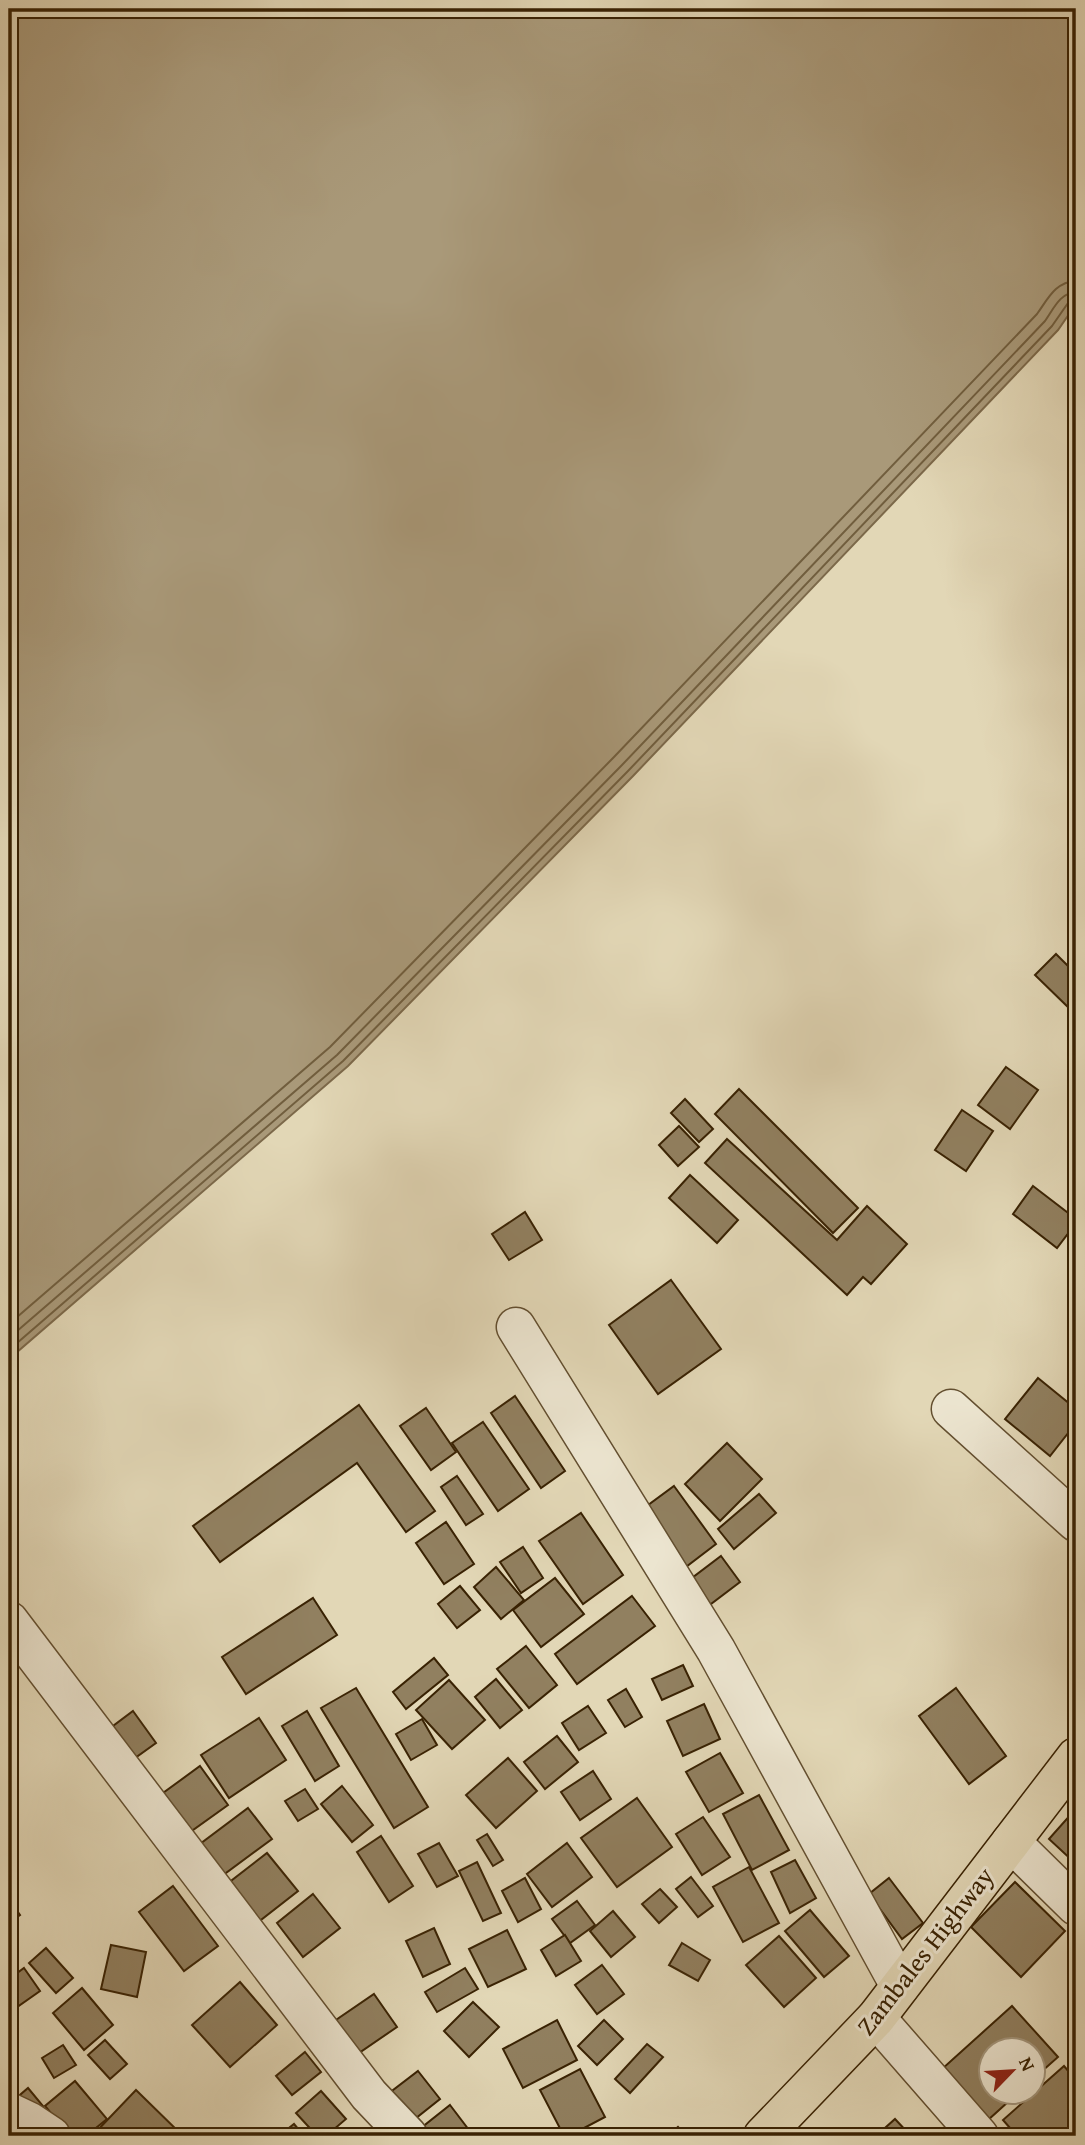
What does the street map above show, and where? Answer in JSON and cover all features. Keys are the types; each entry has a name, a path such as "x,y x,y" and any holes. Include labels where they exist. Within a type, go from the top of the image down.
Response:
{"main road":[{"name":"Zambales Highway","path":"763,2136 876,2018 1076,1757"}],"street":[{"path":"516,1327 716,1650 900,1986"},
{"path":"951,1409 1076,1522"},
{"path":"9,1621 369,2095 408,2136"},
{"path":"1011,1842 1076,1906"},
{"path":"876,2018 979,2136"},
{"path":"9,2112 51,2136"}],"water":[{"path":"9,9 1076,9 1076,304 1058,330 633,776 348,1066 9,1359"}],"building":[{"path":"1056,954 1076,974 1076,1005 1071,1010 1035,975"},
{"path":"1006,1067 1038,1090 1010,1129 978,1105"},
{"path":"739,1089 858,1208 833,1233 715,1114"},
{"path":"685,1099 713,1129 699,1142 671,1113"},
{"path":"962,1110 993,1131 966,1171 935,1150"},
{"path":"679,1126 699,1147 678,1166 659,1145"},
{"path":"727,1139 837,1240 867,1206 907,1244 871,1284 863,1277 847,1295 705,1163"},
{"path":"690,1175 738,1220 717,1243 669,1198"},
{"path":"1033,1186 1076,1219 1076,1223 1057,1248 1013,1214"},
{"path":"525,1212 542,1240 509,1260 492,1234"},
{"path":"671,1280 721,1349 658,1394 609,1325"},
{"path":"1038,1378 1076,1409 1076,1423 1050,1456 1005,1419"},
{"path":"515,1396 565,1471 541,1488 491,1413"},
{"path":"359,1405 435,1511 406,1532 357,1463 220,1562 193,1526"},
{"path":"426,1408 456,1452 431,1470 400,1426"},
{"path":"483,1422 529,1489 498,1511 452,1443"},
{"path":"727,1443 762,1479 720,1521 685,1484"},
{"path":"457,1476 483,1514 466,1525 441,1487"},
{"path":"674,1486 716,1544 678,1573 636,1514"},
{"path":"759,1494 776,1513 734,1549 718,1529"},
{"path":"581,1513 623,1575 583,1604 539,1541"},
{"path":"446,1522 474,1564 444,1584 416,1543"},
{"path":"523,1547 543,1578 521,1593 500,1562"},
{"path":"721,1556 740,1582 703,1610 684,1584"},
{"path":"496,1567 524,1600 501,1619 474,1587"},
{"path":"555,1578 584,1614 541,1647 513,1610"},
{"path":"460,1586 480,1610 457,1628 438,1604"},
{"path":"632,1596 655,1626 577,1684 555,1654"},
{"path":"313,1598 337,1635 246,1694 222,1657"},
{"path":"526,1646 557,1685 529,1708 497,1669"},
{"path":"434,1658 448,1675 406,1709 393,1692"},
{"path":"683,1665 693,1686 662,1700 652,1679"},
{"path":"496,1679 522,1710 500,1728 475,1697"},
{"path":"449,1680 485,1720 452,1749 416,1710"},
{"path":"356,1688 428,1807 394,1828 321,1708"},
{"path":"956,1688 1006,1756 969,1784 919,1716"},
{"path":"626,1689 642,1717 625,1727 608,1700"},
{"path":"704,1704 720,1739 683,1756 667,1721"},
{"path":"588,1706 606,1733 579,1750 562,1723"},
{"path":"133,1711 156,1743 128,1763 105,1732"},
{"path":"307,1711 339,1766 315,1781 282,1726"},
{"path":"259,1718 286,1760 229,1798 201,1755"},
{"path":"422,1719 437,1745 411,1760 396,1734"},
{"path":"557,1736 578,1762 545,1789 524,1762"},
{"path":"720,1753 743,1793 709,1812 686,1772"},
{"path":"508,1758 537,1791 496,1828 466,1795"},
{"path":"200,1766 228,1805 179,1840 152,1801"},
{"path":"593,1771 611,1799 580,1820 561,1792"},
{"path":"342,1786 373,1825 352,1842 321,1804"},
{"path":"305,1789 318,1809 298,1821 285,1801"},
{"path":"759,1795 789,1850 752,1870 723,1814"},
{"path":"637,1798 672,1847 617,1887 581,1838"},
{"path":"248,1808 272,1839 211,1884 188,1853"},
{"path":"1072,1813 1076,1816 1076,1864 1049,1839"},
{"path":"703,1817 730,1857 702,1875 676,1834"},
{"path":"487,1834 503,1860 493,1866 477,1840"},
{"path":"381,1836 413,1886 389,1902 357,1852"},
{"path":"439,1843 458,1876 437,1887 418,1854"},
{"path":"567,1843 592,1877 552,1907 527,1874"},
{"path":"267,1853 298,1891 257,1923 227,1884"},
{"path":"795,1860 816,1898 790,1913 771,1872"},
{"path":"477,1862 501,1913 483,1921 459,1871"},
{"path":"749,1867 779,1923 743,1942 713,1887"},
{"path":"691,1877 713,1906 698,1917 676,1889"},
{"path":"525,1878 541,1909 518,1922 502,1891"},
{"path":"889,1878 923,1923 902,1939 869,1894"},
{"path":"1015,1882 1065,1931 1021,1977 971,1927"},
{"path":"173,1886 218,1946 184,1971 139,1912"},
{"path":"660,1889 677,1907 659,1923 642,1904"},
{"path":"313,1894 340,1928 303,1957 277,1923"},
{"path":"9,1899 20,1915 9,1923"},
{"path":"577,1901 595,1925 570,1943 552,1919"},
{"path":"810,1910 849,1956 824,1977 785,1931"},
{"path":"613,1911 635,1937 611,1957 590,1931"},
{"path":"434,1928 450,1964 423,1977 406,1941"},
{"path":"507,1930 526,1969 488,1987 469,1949"},
{"path":"565,1935 581,1961 556,1976 541,1950"},
{"path":"779,1936 816,1978 784,2007 746,1965"},
{"path":"682,1943 710,1960 698,1981 669,1965"},
{"path":"111,1945 146,1952 137,1997 101,1989"},
{"path":"46,1948 73,1978 56,1993 29,1963"},
{"path":"602,1965 624,1994 597,2014 575,1985"},
{"path":"24,1968 40,1991 10,2012 9,1979"},
{"path":"465,1968 478,1989 437,2012 425,1992"},
{"path":"240,1982 277,2025 230,2067 192,2025"},
{"path":"82,1988 113,2025 84,2050 53,2013"},
{"path":"374,1994 397,2027 356,2055 333,2022"},
{"path":"473,2002 499,2027 469,2057 444,2031"},
{"path":"1012,2006 1039,2036 979,2036"},
{"path":"557,2020 577,2060 523,2088 503,2049"},
{"path":"604,2020 623,2039 597,2065 578,2046"},
{"path":"976,2038 976,2106 1004,2106 988,2120 942,2069"},
{"path":"105,2040 127,2064 110,2079 88,2055"},
{"path":"647,2044 663,2057 630,2093 615,2079"},
{"path":"1046,2044 1058,2057 1046,2068"},
{"path":"63,2045 76,2065 54,2078 42,2058"},
{"path":"305,2052 321,2072 292,2095 276,2076"},
{"path":"1064,2066 1076,2080 1076,2136 1017,2136 1003,2120 1019,2106 1046,2106 1046,2082"},
{"path":"580,2069 605,2117 569,2136 564,2136 540,2090"},
{"path":"418,2071 440,2099 406,2126 384,2097"},
{"path":"75,2081 107,2119 86,2136 70,2136 45,2106"},
{"path":"28,2088 43,2106 27,2119 13,2101"},
{"path":"136,2090 183,2136 92,2136"},
{"path":"321,2091 346,2119 326,2136 317,2136 296,2113"},
{"path":"450,2105 472,2134 419,2136 416,2132"},
{"path":"895,2119 911,2136 876,2136"},
{"path":"294,2124 304,2136 279,2136"},
{"path":"678,2127 687,2136 668,2136"}]}
